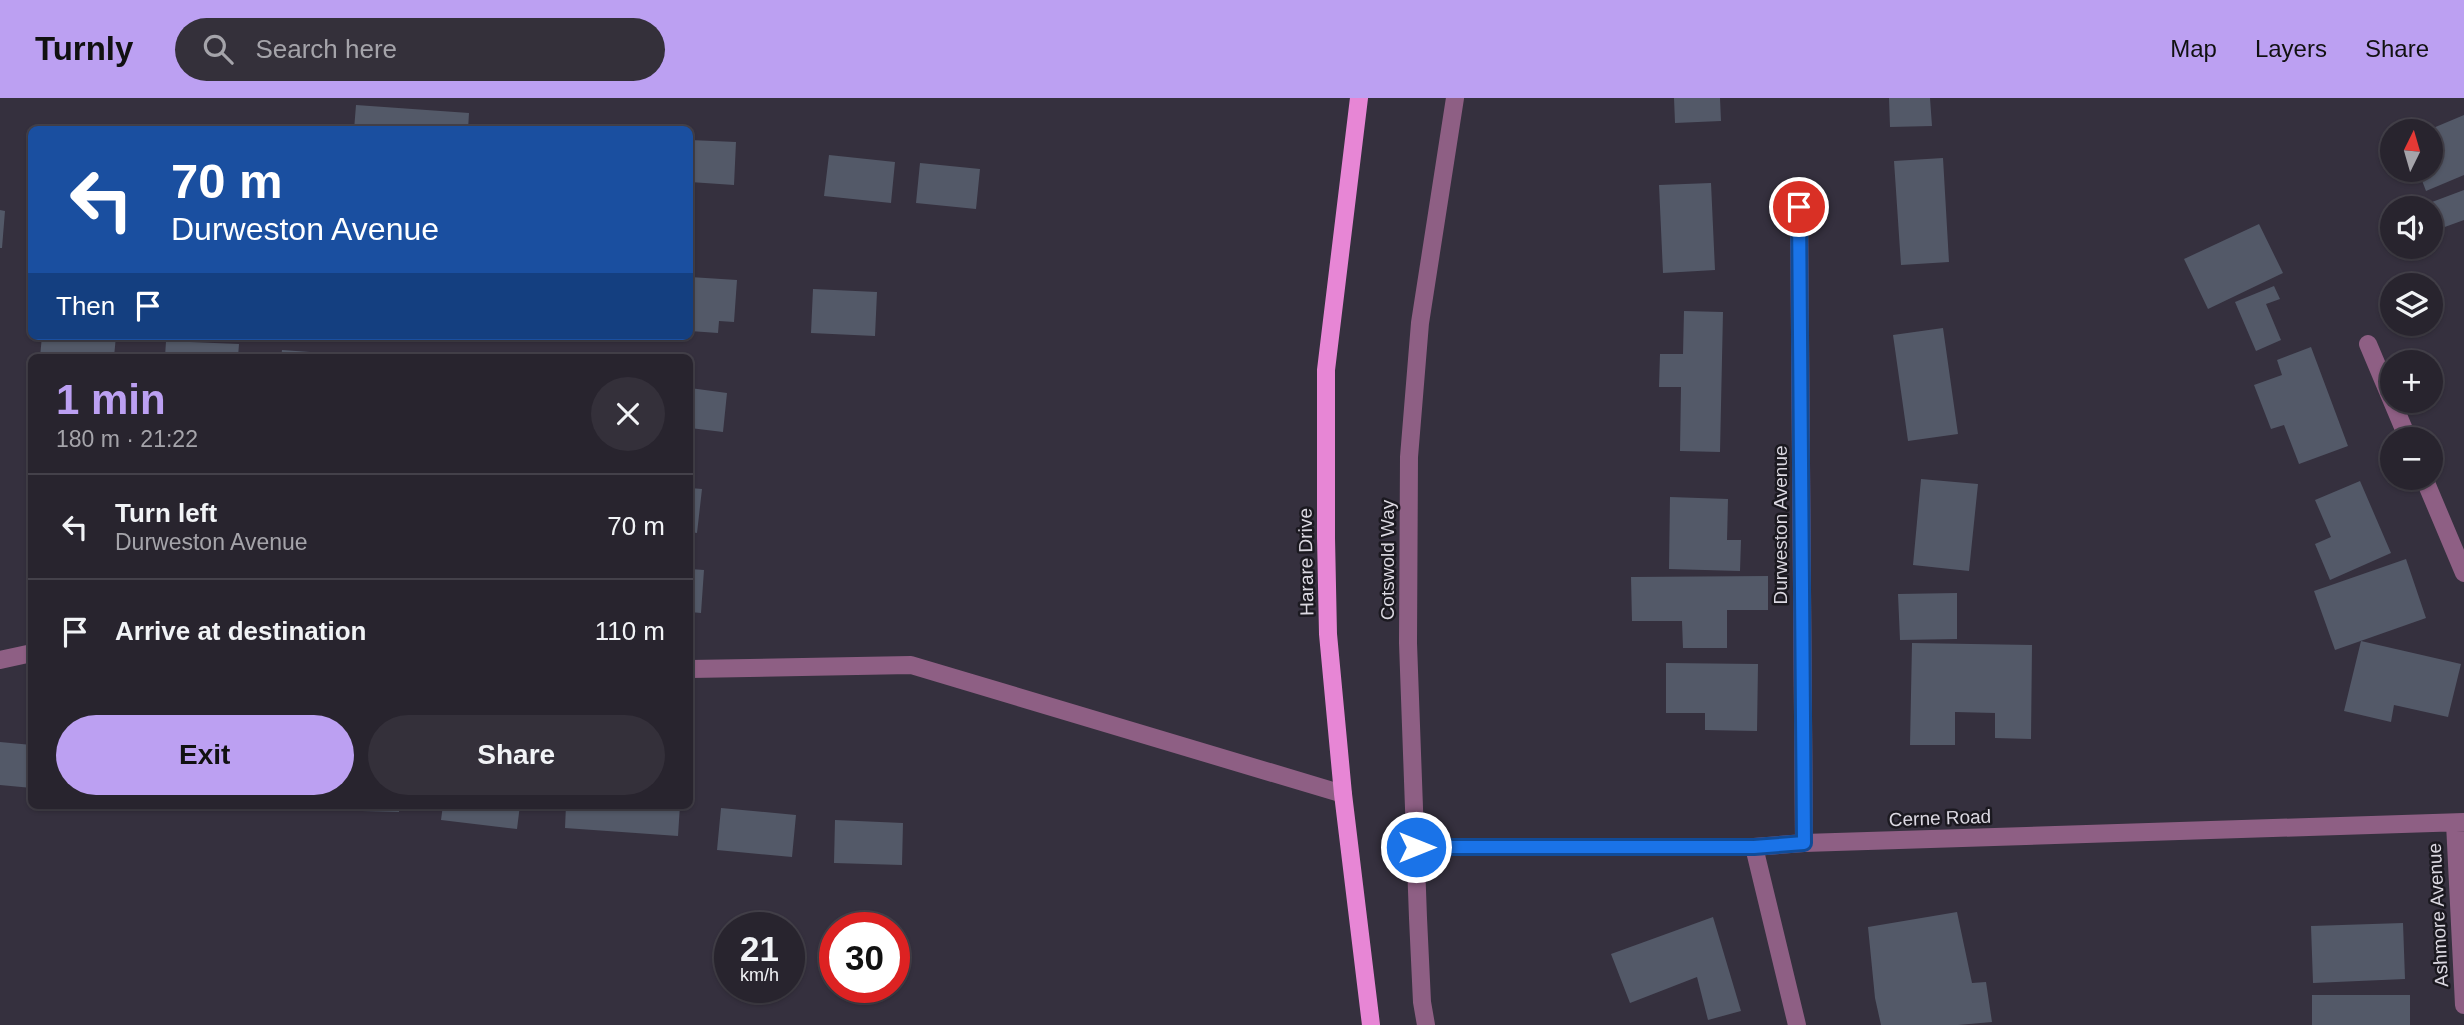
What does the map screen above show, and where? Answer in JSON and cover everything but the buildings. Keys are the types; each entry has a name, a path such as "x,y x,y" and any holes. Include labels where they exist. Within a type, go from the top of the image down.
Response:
{"main road":[{"name":"Harare Drive","path":"1359,98 1326,370 1328,634 1343,794 1371,1025"}],"street":[{"name":"Cotswold Way","path":"1426,1025 1419,946 1408,643 1409,457 1420,323 1455,98"},
{"name":"Durweston Avenue","path":"1799,207 1804,843"},
{"path":"2368,344 2403,427"},
{"path":"2429,490 2464,573"},
{"path":"0,660 28,654"},
{"path":"693,669 911,665 1343,794"},
{"name":"Cerne Road","path":"1416,847 1754,847 1804,843 2459,823"},
{"name":"Ashmore Avenue","path":"2459,823 2464,1005"},
{"path":"1754,847 1797,1025"}],"route":[{"path":"1416,847 1754,847 1804,843 1799,207"}]}
